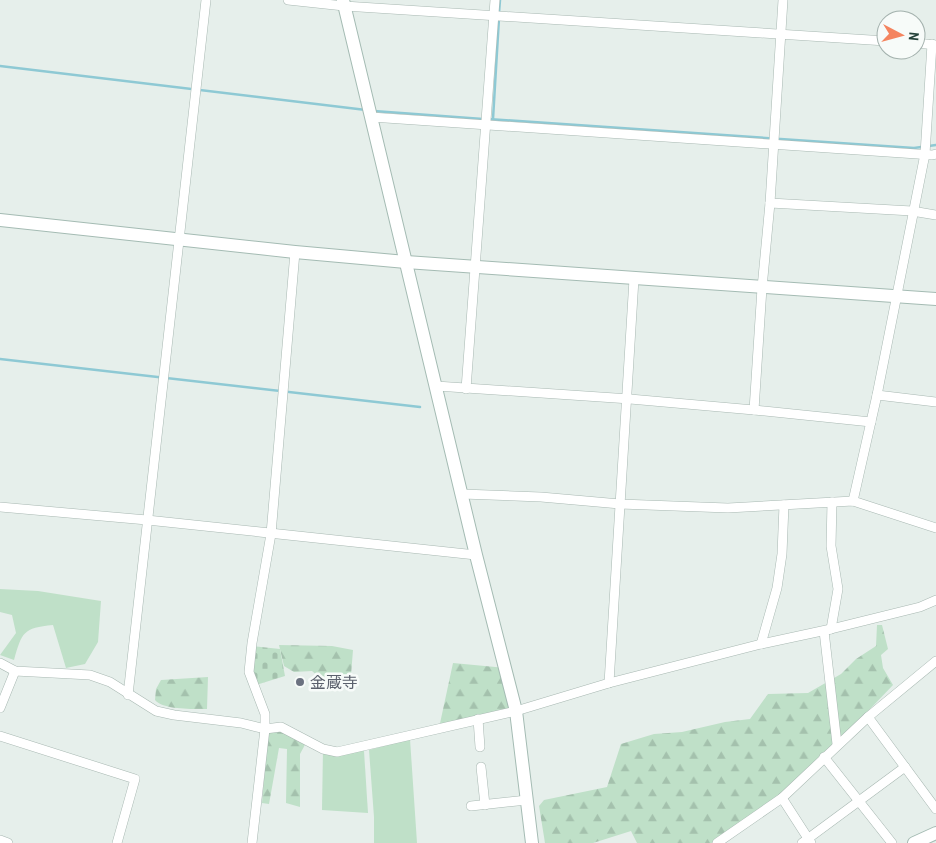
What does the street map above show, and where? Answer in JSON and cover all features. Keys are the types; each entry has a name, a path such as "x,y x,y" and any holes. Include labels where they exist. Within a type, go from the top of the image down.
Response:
{"street":[{"path":"128,695 206,0"},
{"path":"288,0 876,40"},
{"path":"466,389 494,0"},
{"path":"754,410 783,0"},
{"path":"343,3 476,555 516,711 532,843"},
{"path":"853,501 877,396 912,211 925,154 934,44"},
{"path":"371,117 936,154"},
{"path":"770,203 936,214"},
{"path":"0,220 406,262 762,288 936,298"},
{"path":"252,843 265,729 265,714 249,672 253,636 271,534 295,252"},
{"path":"609,683 634,279"},
{"path":"436,386 627,399 871,422"},
{"path":"877,396 936,402"},
{"path":"462,494 540,497 620,504 728,508 853,501 936,528"},
{"path":"832,502 831,546 838,589 828,630 838,744"},
{"path":"761,644 777,588 782,554 784,505"},
{"path":"0,507 147,520 476,555"},
{"path":"0,664 16,671 90,675 110,682 156,711 241,723 265,729 281,727 323,749 338,752 516,711 609,683 761,644 828,630 920,607 936,600"},
{"path":"719,843 782,798 868,717 936,661"},
{"path":"0,708 16,671"},
{"path":"868,717 936,808"},
{"path":"478,719 480,747"},
{"path":"0,736 135,779 117,843"},
{"path":"824,757 892,843"},
{"path":"481,767 485,804"},
{"path":"782,798 807,842 905,767"},
{"path":"471,806 527,800"},
{"path":"914,843 936,833"},
{"path":"0,840 8,843"}],"green space":[{"path":"0,589 38,591 101,601 98,642 85,664 66,668 53,625 35,628 25,633 19,643 14,660 0,655 16,633 12,615 0,612"},
{"path":"877,625 882,625 888,649 881,655 883,668 893,685 782,798 717,843 637,843 631,831 593,843 545,843 539,806 544,800 607,787 621,744 654,734 682,732 725,722 750,719 768,694 808,693 841,674 856,659 876,646"},
{"path":"279,645 332,646 353,650 351,675 320,678 312,671 294,672 284,666"},
{"path":"252,646 280,649 285,676 256,685 249,672"},
{"path":"453,663 506,668 516,711 439,728"},
{"path":"208,677 207,709 165,706 155,700 156,689 161,680"},
{"path":"281,727 307,741 300,754 300,807 286,803 287,749 279,748 269,804 262,803 268,732"},
{"path":"410,739 417,843 374,843 369,750"},
{"path":"362,746 364,751 368,813 322,810 323,749"}],"waterway":[{"path":"499,13 500,0"},
{"path":"493,119 499,18"},
{"path":"0,66 366,110"},
{"path":"374,111 483,119"},
{"path":"488,119 914,148 936,145"},
{"path":"0,359 420,407"}],"place":[{"name":"金蔵寺","path":"300,682"}]}
